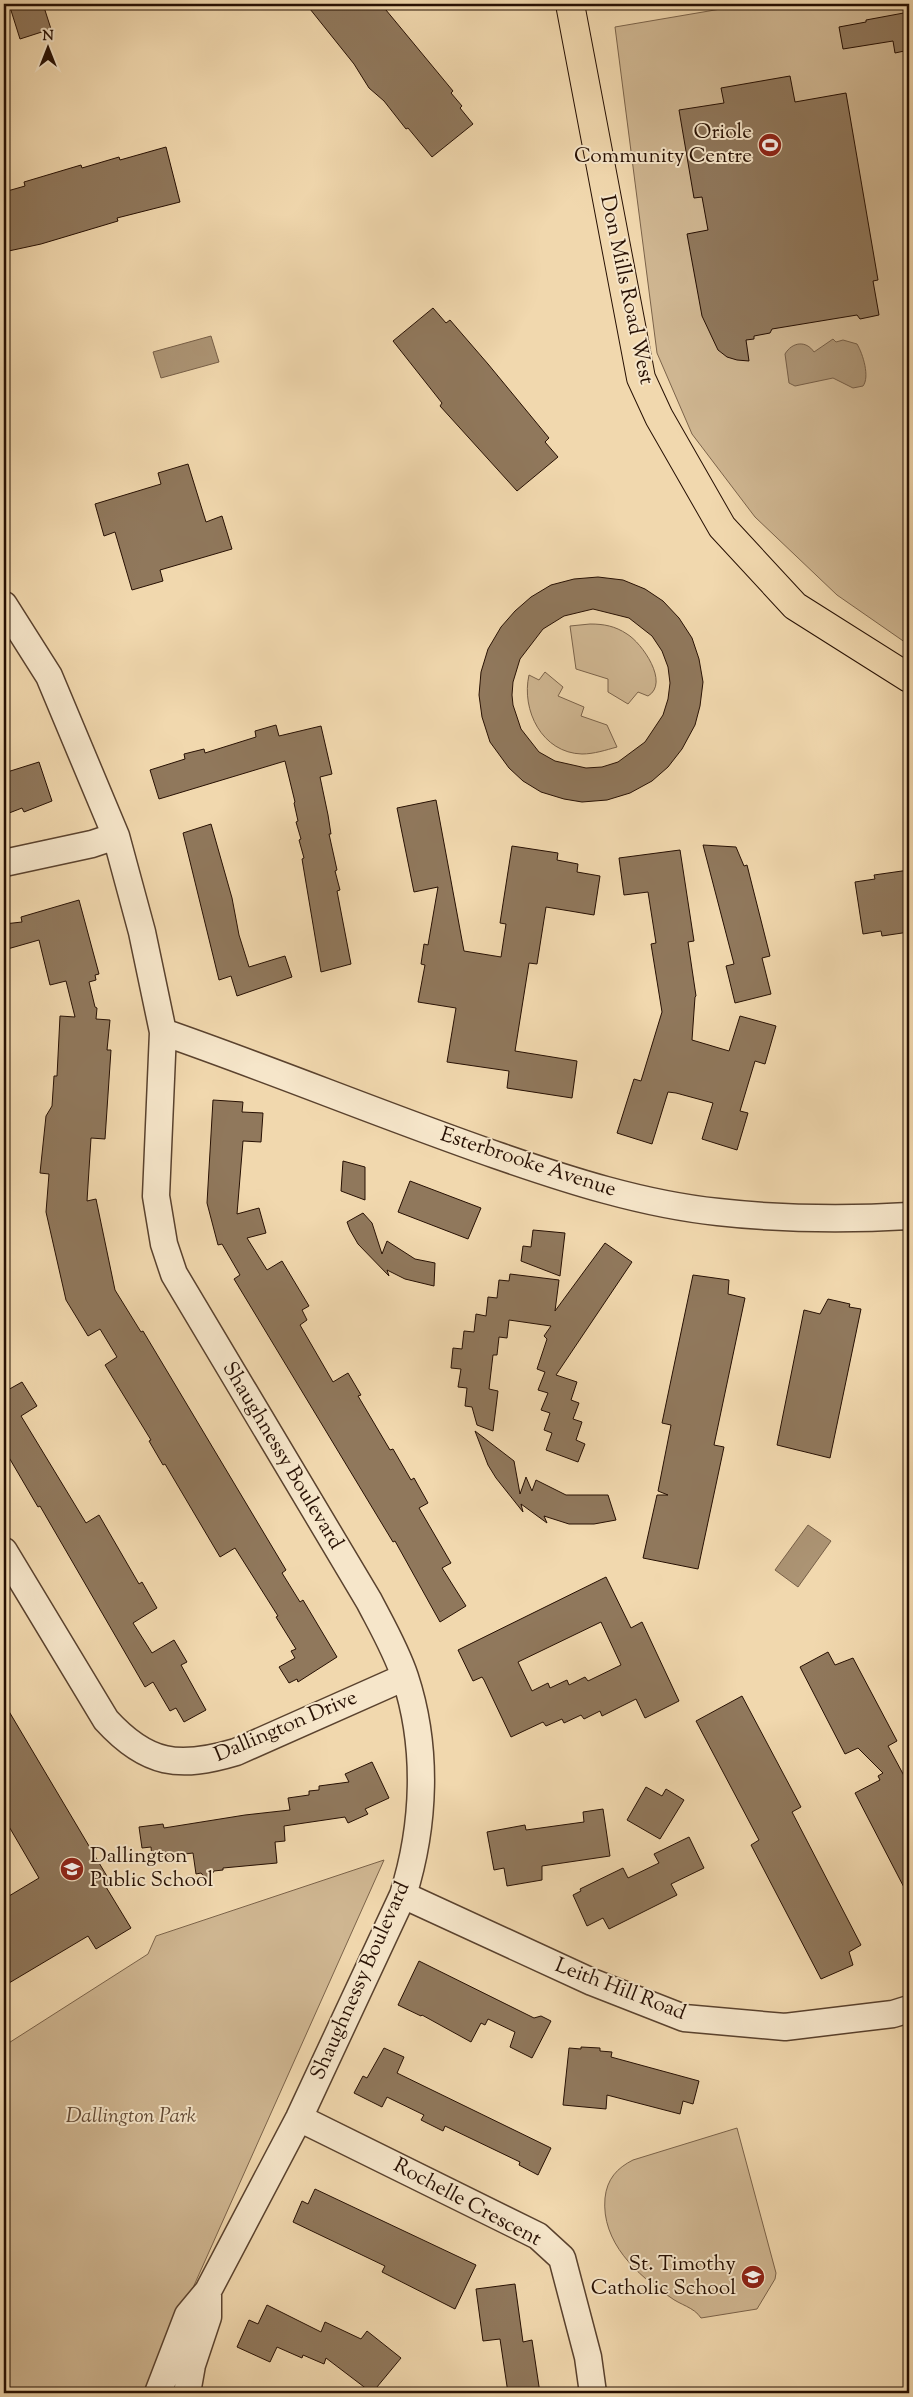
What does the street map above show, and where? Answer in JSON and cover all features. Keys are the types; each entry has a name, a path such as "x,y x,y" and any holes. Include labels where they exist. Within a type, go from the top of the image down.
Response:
{"main road":[{"name":"Don Mills Road West","path":"570,4 641,378 659,417 722,527 795,606 909,678"}],"street":[{"name":"Shaughnessy Boulevard","path":"4,605 49,676 116,836 142,932 163,1032 156,1196 164,1244 174,1274 368,1601 393,1648 405,1677 415,1712 420,1750 421,1794 418,1829 410,1873 403,1895 299,2118 208,2291 188,2315 158,2393"},
{"path":"4,863 92,844 116,836"},
{"name":"Esterbrooke Avenue","path":"163,1032 459,1142 560,1177 639,1198 718,1212 825,1219 909,1216"},
{"name":"Dallington Drive","path":"4,1552 106,1720 131,1745 158,1758 184,1762 206,1761 236,1752 405,1677"},
{"name":"Leith Hill Road","path":"403,1895 592,1982 684,2018 786,2027 893,2014 909,2009"},
{"name":"Rochelle Crescent","path":"299,2118 538,2236 562,2258 588,2357 594,2393"},
{"name":"Shaughnessy Boulevard","path":"187,2393 192,2365 208,2317 208,2291"}],"green space":[{"name":"Oriole Community Centre","path":"750,4 909,4 909,645 837,595 755,517 692,434 657,353 615,27"},
{"path":"590,624 614,627 627,634 640,646 655,673 656,682 654,690 648,696 638,692 628,704 608,692 608,679 576,669 570,626"},
{"path":"545,672 563,687 558,696 584,707 581,716 607,725 617,747 595,753 582,754 568,752 546,738 532,715 528,702 527,688 529,675 539,680"},
{"name":"Dallington Park","path":"384,1860 146,2393 4,2393 4,2046 148,1954 156,1936"},
{"path":"737,2128 776,2273 775,2279 757,2309 701,2318 695,2311 674,2300 645,2278 624,2256 615,2243 609,2229 605,2214 606,2191 614,2175 633,2160"}],"shaded area":[{"path":"211,336 219,362 161,378 153,352"},
{"path":"833,339 836,342 843,340 857,344 866,371 863,386 853,388 833,378 795,386 789,383 785,354 791,347 803,344 814,352"},
{"path":"808,1525 831,1541 798,1587 775,1570"}],"building":[{"path":"9,4 43,4 51,29 20,39"},
{"path":"306,4 381,4 453,91 451,93 462,106 460,108 473,124 432,157 408,128 406,129 384,101 369,88 354,64"},
{"path":"909,12 909,50 895,53 893,41 843,49 839,27"},
{"name":"Oriole Community Centre","path":"790,76 795,102 846,93 878,280 873,281 879,315 860,319 857,315 772,329 770,333 754,336 754,339 746,340 749,361 737,360 727,357 718,350 702,316 687,234 708,230 702,197 694,198 679,110 724,103 721,88"},
{"path":"166,147 180,202 117,218 118,221 41,244 4,252 4,192 25,186 24,182 81,165 82,168 119,157 120,160"},
{"path":"433,308 446,323 450,320 488,364 549,438 545,442 558,457 517,491 440,406 442,403 393,341"},
{"path":"188,464 206,522 222,516 232,549 160,570 163,581 132,590 115,532 104,536 95,504 161,484 158,473"},
{"path":"598,577 623,580 645,589 663,601 679,618 692,638 699,659 703,682 695,725 682,749 668,767 652,781 630,793 607,800 582,802 564,799 541,792 523,781 509,768 490,742 482,717 479,695 481,672 488,649 501,627 531,597 551,585 574,579","holes":["593,609 629,618 652,636 662,651 668,667 670,683 668,699 663,715 645,742 618,762 602,767 586,768 555,761 539,752 521,729 513,705 513,682 520,659 543,629 564,616"]},
{"path":"276,725 279,736 321,726 332,774 320,777 337,870 335,871 340,890 337,891 351,964 321,972 302,859 304,858 299,840 301,839 296,822 298,821 295,802 285,761 159,799 150,770 185,759 184,754 204,749 205,753 256,737 255,731"},
{"path":"39,762 52,801 24,812 22,808 4,815 4,773"},
{"path":"436,800 464,951 501,957 506,924 500,923 512,846 558,853 557,860 578,864 577,872 600,876 594,915 546,907 537,964 529,963 515,1051 577,1061 572,1098 507,1088 509,1071 447,1062 456,1008 418,1002 425,965 421,964 424,944 428,945 438,887 414,892 397,808"},
{"path":"211,824 249,967 285,956 292,977 237,996 231,976 219,980 183,833"},
{"path":"703,845 736,847 744,866 747,865 770,956 762,958 771,994 735,1003 726,966 734,964"},
{"path":"680,850 694,941 688,942 696,996 692,1040 729,1051 740,1016 776,1026 765,1064 755,1061 740,1111 748,1113 737,1150 702,1139 713,1103 676,1093 668,1092 652,1144 617,1133 634,1079 641,1081 662,1012 651,944 656,943 648,892 624,895 619,858"},
{"path":"909,870 909,932 882,936 881,931 863,934 855,882 875,879 874,875"},
{"path":"79,900 99,974 95,975 96,980 89,982 95,1007 97,1008 96,1019 110,1020 107,1050 111,1050 105,1139 91,1138 87,1201 96,1199 115,1290 141,1332 143,1331 286,1570 282,1573 300,1602 303,1600 337,1657 298,1682 297,1679 289,1683 279,1667 295,1658 291,1651 296,1649 276,1617 278,1616 235,1548 220,1557 165,1464 163,1465 149,1441 151,1440 105,1365 117,1357 100,1329 88,1336 66,1300 46,1212 49,1174 40,1173 46,1116 52,1106 54,1076 57,1076 60,1016 75,1017 66,981 50,985 39,940 4,950 4,924 22,922 21,917"},
{"path":"213,1100 243,1102 242,1112 263,1113 261,1142 243,1141 237,1214 259,1208 266,1233 247,1238 267,1270 282,1261 309,1306 302,1310 307,1320 300,1325 333,1382 348,1373 361,1395 358,1396 390,1450 393,1449 411,1480 414,1478 428,1503 419,1508 451,1563 442,1568 466,1606 440,1622 395,1541 393,1542 234,1279 240,1275 222,1244 218,1245 207,1203"},
{"path":"343,1161 365,1167 365,1200 341,1191"},
{"path":"410,1181 481,1208 468,1239 398,1212"},
{"path":"363,1213 372,1223 382,1254 387,1241 415,1259 435,1263 434,1286 405,1279 387,1270 389,1276 358,1244 350,1230 347,1222"},
{"path":"533,1230 565,1233 560,1276 521,1261 523,1246 531,1247"},
{"path":"605,1243 632,1262 556,1375 577,1382 571,1400 579,1403 573,1419 582,1422 576,1440 585,1444 578,1462 546,1450 552,1433 544,1430 550,1413 541,1410 548,1393 538,1390 545,1372 537,1369 547,1339 544,1336 551,1326 509,1320 507,1338 499,1337 497,1355 493,1355 489,1389 498,1391 493,1431 477,1425 472,1407 465,1406 467,1388 458,1387 461,1369 451,1368 453,1348 462,1349 464,1331 474,1332 476,1314 486,1316 488,1297 497,1298 499,1280 509,1281 510,1274 559,1280 555,1311"},
{"path":"693,1275 729,1280 728,1294 745,1298 714,1445 724,1447 698,1569 643,1558 657,1495 668,1495 658,1491 671,1425 662,1423"},
{"path":"828,1299 850,1304 849,1307 861,1309 830,1458 777,1445 804,1310 820,1314"},
{"path":"22,1382 37,1406 21,1416 86,1523 99,1515 139,1584 142,1582 157,1608 133,1623 152,1653 174,1640 187,1662 181,1665 206,1710 184,1722 176,1708 170,1711 153,1682 145,1687 40,1506 38,1507 4,1449 4,1388 6,1391"},
{"path":"475,1431 514,1461 520,1494 526,1477 532,1491 536,1480 566,1495 608,1495 616,1520 594,1524 569,1524 544,1516 547,1523 521,1504 523,1512 488,1465"},
{"path":"606,1577 631,1628 642,1622 679,1701 645,1718 636,1699 602,1716 600,1711 584,1719 581,1715 564,1723 562,1719 546,1726 543,1722 511,1737 484,1680 482,1677 473,1681 458,1650","holes":["601,1622 621,1665 588,1681 585,1677 569,1685 567,1680 550,1688 548,1683 532,1691 518,1662"]},
{"path":"828,1652 835,1665 853,1658 897,1741 888,1746 909,1785 909,1897 855,1793 880,1780 878,1776 883,1773 858,1748 845,1754 800,1667"},
{"path":"742,1696 801,1807 792,1812 861,1945 849,1952 853,1965 821,1979 751,1845 759,1840 696,1721"},
{"path":"4,1703 111,1883 106,1887 131,1928 96,1949 88,1936 4,1986 4,1899 39,1878 4,1818"},
{"path":"372,1762 389,1798 365,1809 368,1814 348,1823 345,1817 284,1826 285,1841 275,1842 277,1863 223,1868 223,1870 214,1871 208,1881 201,1873 196,1874 193,1853 152,1858 151,1847 142,1848 139,1827 163,1824 164,1828 290,1810 288,1798 309,1795 309,1791 319,1790 319,1786 349,1782 345,1774"},
{"path":"646,1787 662,1796 666,1789 684,1800 660,1839 627,1820"},
{"path":"603,1809 610,1856 542,1866 542,1880 507,1886 504,1868 494,1870 487,1832 525,1825 526,1830 584,1822 583,1812"},
{"path":"689,1837 704,1868 671,1884 677,1895 609,1929 603,1918 587,1926 573,1895 581,1891 580,1889 623,1868 628,1878 659,1863 654,1854"},
{"path":"419,1961 534,2018 541,2016 551,2021 532,2058 510,2047 515,2032 488,2019 485,2025 481,2023 471,2042 422,2015 398,2005"},
{"path":"581,2047 600,2048 600,2051 612,2052 611,2057 699,2081 693,2104 683,2101 680,2114 607,2095 606,2109 563,2105 569,2048 581,2049"},
{"path":"384,2048 404,2057 397,2073 551,2148 538,2175 519,2165 520,2162 445,2126 443,2131 421,2120 424,2115 387,2097 382,2107 354,2093 363,2076 367,2078"},
{"path":"315,2189 476,2265 455,2309 382,2272 385,2266 293,2222 302,2201 308,2204"},
{"path":"515,2284 523,2342 532,2340 540,2393 508,2393 500,2339 483,2341 476,2289"},
{"path":"267,2305 321,2332 325,2322 361,2339 367,2331 401,2358 372,2393 326,2358 324,2364 303,2355 302,2358 277,2347 270,2362 237,2347 249,2320 258,2324"}],"place":[{"name":"Oriole Community Centre","path":"770,145"},
{"name":"Dallington Public School","path":"72,1869"},
{"name":"St. Timothy Catholic School","path":"753,2277"}]}
